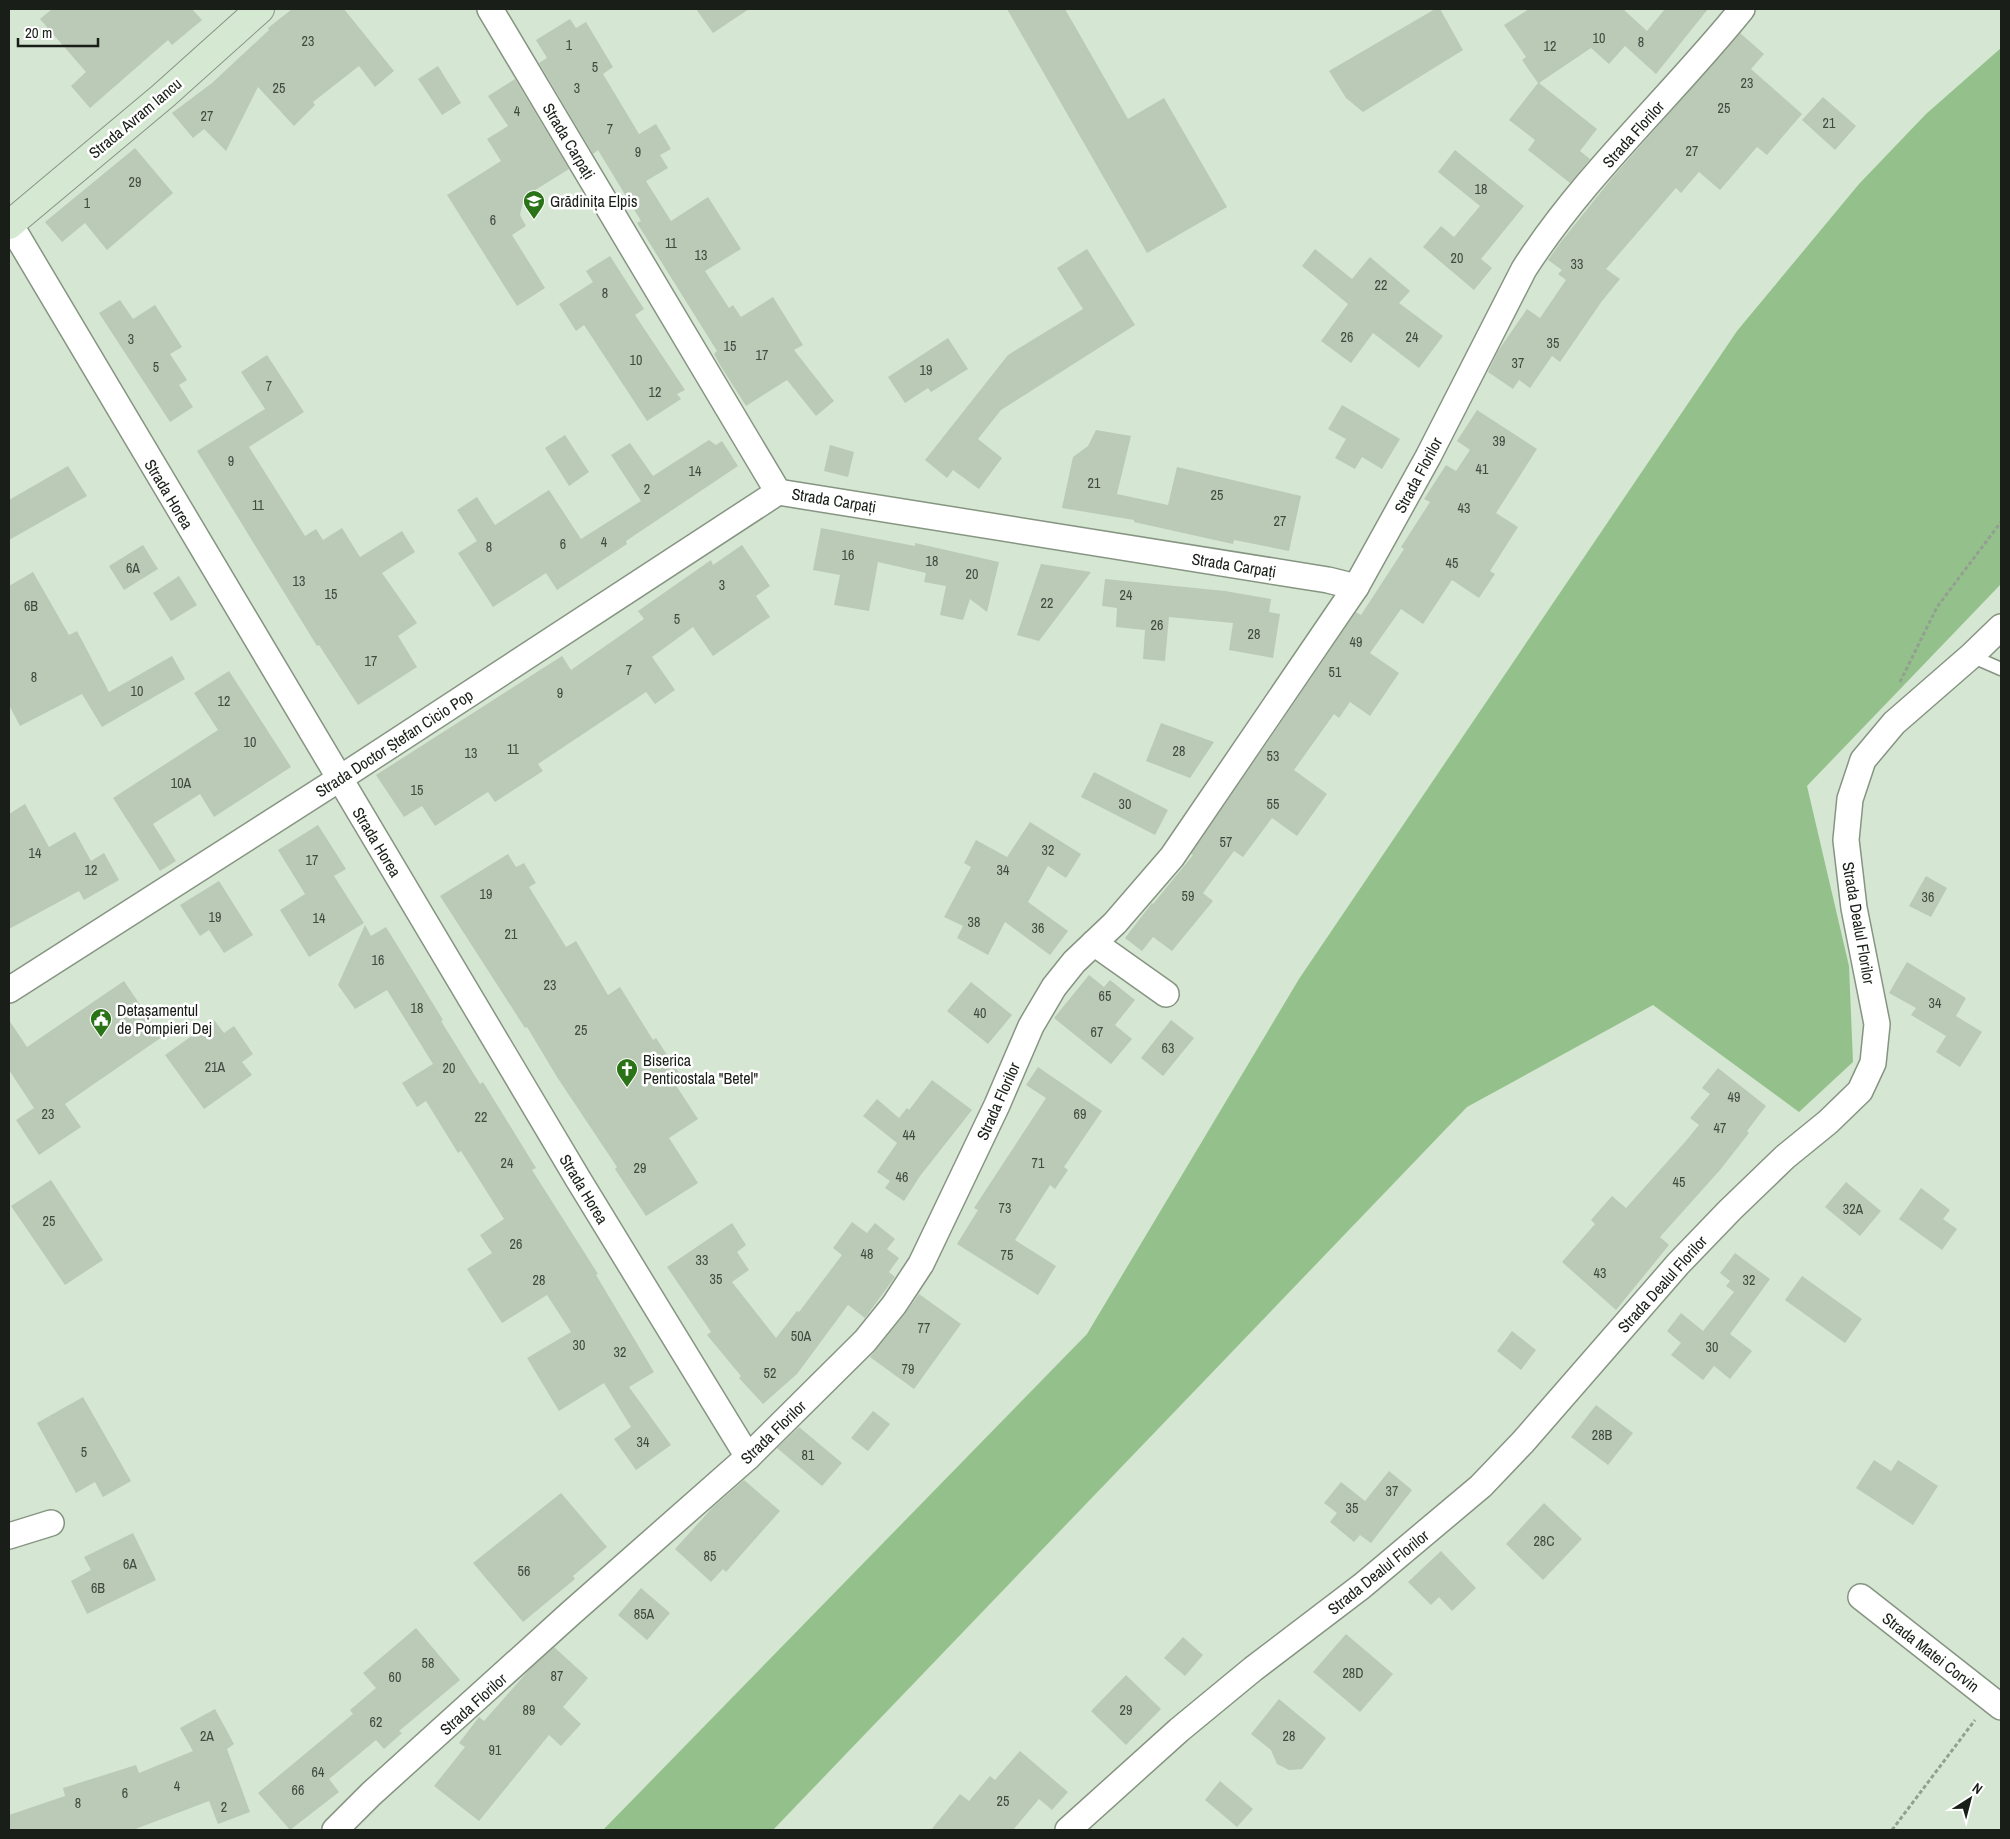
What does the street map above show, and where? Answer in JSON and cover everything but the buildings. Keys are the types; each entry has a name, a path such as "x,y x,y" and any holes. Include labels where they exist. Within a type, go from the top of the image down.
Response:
{"main road":[{"name":"Strada Avram Iancu","path":"9,224 163,96 260,9"}],"street":[{"name":"Strada Carpați","path":"490,9 778,492 1328,580 1356,587"},
{"name":"Strada Florilor","path":"335,1830 371,1794 571,1613 748,1457 865,1340 894,1306 921,1264 993,1114 1031,1026 1054,987 1074,962 1146,890 1172,857 1356,587 1414,481 1524,269 1540,244 1571,203 1716,41 1742,9"},
{"name":"Strada Horea","path":"9,224 583,1188 748,1457"},
{"name":"Strada Doctor Ștefan Cicio Pop","path":"9,990 339,779 778,492"},
{"name":"Strada Dealul Florilor","path":"1068,1830 1179,1730 1253,1669 1362,1586 1481,1486 1523,1442 1678,1264 1785,1157 1828,1122 1860,1091 1873,1063 1877,1024 1854,908 1846,840 1850,799 1863,760 1894,723 1971,656 2001,627"},
{"path":"1094,943 1166,994"},
{"path":"9,1536 51,1523"},
{"name":"Strada Matei Corvin","path":"1861,1597 1996,1703"}],"lane":[{"path":"1971,656 2001,669"}],"path":[{"path":"1897,687 1936,607 2001,522"},
{"path":"1892,1830 1996,1703"}],"green space":[{"path":"2001,48 2001,584 1807,786 1849,966 1853,1062 1799,1112 1653,1005 1467,1107 773,1830 603,1830 1087,1334 1299,979 1737,331 1859,184 1926,114"}],"place":[{"name":"Grădinița Elpis","path":"534,220"},
{"name":"Detașamentul de Pompieri Dej","path":"101,1038"},
{"name":"Biserica Penticostala \"Betel\"","path":"627,1088"}]}
